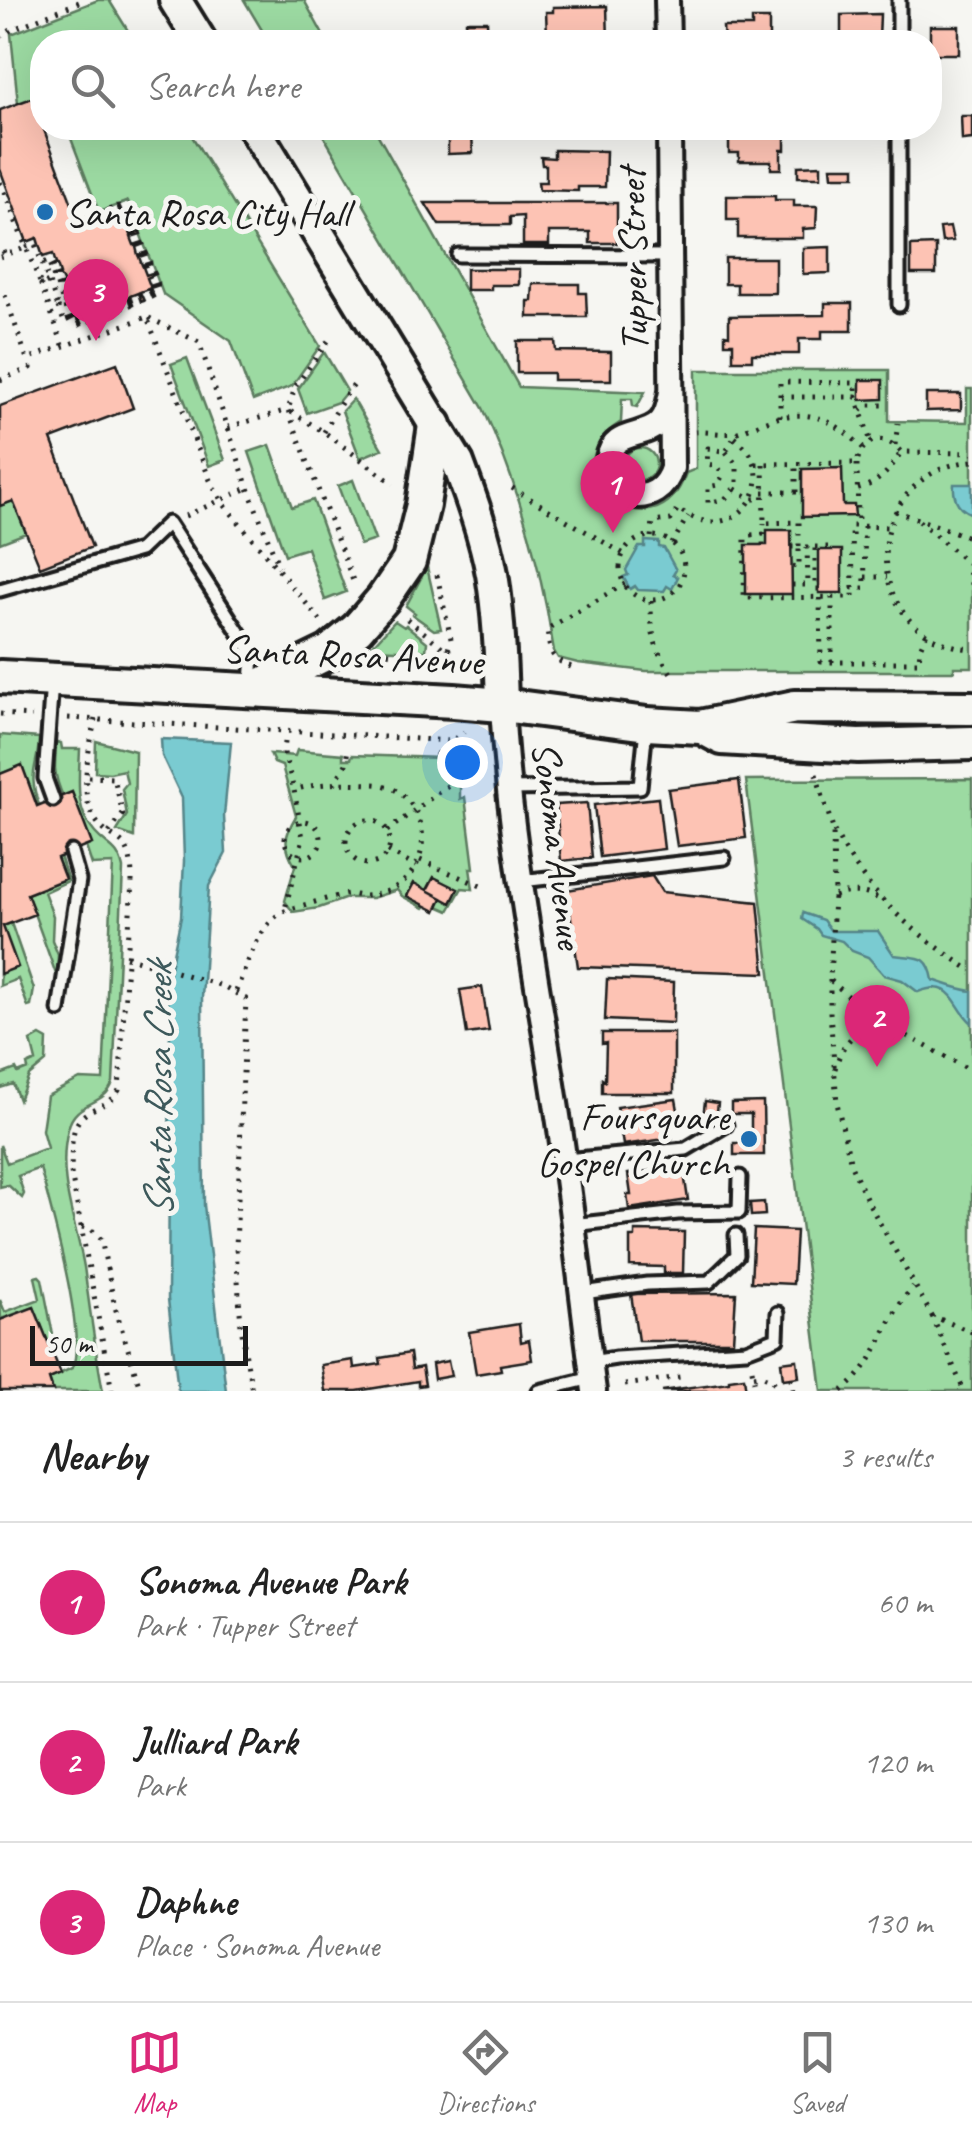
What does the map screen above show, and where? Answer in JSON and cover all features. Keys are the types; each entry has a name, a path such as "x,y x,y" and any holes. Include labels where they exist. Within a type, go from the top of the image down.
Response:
{"main road":[{"path":"251,690 328,652 357,629 383,599 409,561 435,424"},
{"name":"Santa Rosa Avenue","path":"0,677 502,705 700,728 795,707 972,708"},
{"name":"Santa Rosa Avenue","path":"700,728 722,738 858,746 972,743"}],"street":[{"path":"175,0 194,30"},
{"path":"668,0 668,30"},
{"name":"Sonoma Avenue","path":"261,140 458,463 492,572 508,789 565,1160 593,1377"},
{"name":"Tupper Street","path":"669,140 671,392"}],"lane":[{"path":"899,0 899,30"},
{"path":"899,140 899,305"},
{"path":"458,255 670,256"},
{"path":"0,590 140,550 168,522 253,655 251,690"},
{"path":"52,680 45,778 53,800"},
{"path":"508,789 640,787 647,724"},
{"path":"59,1010 79,880 71,852"},
{"path":"521,881 724,858"},
{"path":"565,1160 686,1149 726,1125"},
{"path":"572,1225 678,1213 739,1212 740,1177"},
{"path":"583,1292 709,1282 737,1256 736,1234"},
{"path":"538,1391 593,1377 620,1358 746,1350 777,1338 778,1313"}],"path":[{"path":"0,37 84,0"},
{"path":"0,182 64,346"},
{"path":"2,255 35,244 63,319"},
{"path":"42,263 54,259"},
{"path":"41,285 49,282"},
{"path":"0,288 31,368 0,380"},
{"path":"57,305 70,300"},
{"path":"27,359 147,317 198,342 282,574"},
{"path":"147,317 222,502 331,633"},
{"path":"328,341 295,388 288,410 359,598"},
{"path":"780,417 780,382 856,383 856,397 871,442"},
{"path":"834,382 834,397"},
{"path":"324,432 354,385"},
{"path":"780,396 856,397"},
{"path":"861,410 868,404 884,406"},
{"path":"228,427 288,410 401,488"},
{"path":"726,452 732,436 780,417 803,415 843,428 863,448"},
{"path":"895,445 898,423"},
{"path":"691,432 732,436 744,443 759,464 764,545"},
{"path":"853,588 865,588 857,463 863,448 871,442 888,441 901,452 972,453"},
{"path":"708,448 726,452 737,465 739,478 725,499 708,503 708,487 718,485 724,474 717,466 708,464 708,448"},
{"path":"858,489 886,474 901,452"},
{"path":"972,461 938,470 906,494 888,527 885,545 887,577 905,615 927,634 972,649"},
{"path":"735,489 752,498 799,492 796,463"},
{"path":"759,464 857,463"},
{"path":"651,536 653,522 671,520 678,508 696,521 714,523 740,514 752,498 759,464"},
{"path":"168,522 248,488"},
{"path":"512,488 624,554"},
{"path":"895,511 972,538"},
{"path":"672,544 688,516"},
{"path":"919,521 968,563 972,591"},
{"path":"764,522 798,522 795,547 799,566 792,566"},
{"path":"764,534 748,536 744,545 744,598 853,597 852,526 888,527"},
{"path":"651,536 666,539 681,554 684,574 673,592 651,600 637,596 625,584 620,566 632,544 651,536"},
{"path":"795,547 831,550"},
{"path":"792,585 808,585 811,547"},
{"path":"811,547 815,590 819,589"},
{"path":"435,564 450,626 445,659"},
{"path":"864,576 887,577"},
{"path":"571,667 551,654 547,628 625,584"},
{"path":"832,597 832,662"},
{"path":"820,598 821,662 919,662 927,634"},
{"path":"651,600 657,652 673,676"},
{"path":"400,614 449,650"},
{"path":"368,652 432,658 449,650"},
{"path":"0,714 452,740 502,705"},
{"path":"95,719 86,776 87,801 100,826 127,846 132,860 119,1090 104,1106 82,1116 76,1126 71,1173 112,1391"},
{"path":"285,742 284,753 303,838 285,909"},
{"path":"334,784 346,764 348,747"},
{"path":"435,753 450,761 459,777 469,782"},
{"path":"387,831 459,777 464,757"},
{"path":"816,774 833,828 850,860 880,900 923,938 972,971"},
{"path":"86,776 114,778 123,814 108,832"},
{"path":"236,992 259,939 285,909 349,894 379,894 400,885 418,864 423,834 416,810 399,792 386,786 334,784 294,790"},
{"path":"361,820 376,821 387,831 388,851 378,862 364,864 351,857 345,843 349,829 361,820"},
{"path":"306,821 320,831 321,842 316,853 300,858 289,851 285,839 289,828 306,821"},
{"path":"833,828 830,980 836,1104 851,1165 932,1316 964,1391"},
{"path":"388,851 481,886"},
{"path":"834,896 864,892 880,900"},
{"path":"126,957 223,986 246,999 236,1248 241,1327 252,1391"},
{"path":"830,980 872,1017 972,1071"},
{"path":"834,1072 840,1052 850,1038 863,1028 884,1023"},
{"path":"82,1227 101,1239 115,1307 142,1391"},
{"path":"842,1391 863,1372 902,1300 914,1286"},
{"path":"932,1316 972,1332"},
{"path":"752,1366 756,1391"},
{"path":"754,1376 772,1379 779,1391"},
{"path":"624,1385 679,1377"},
{"path":"791,1378 793,1391"}],"green space":[{"path":"98,0 109,0 128,30 30,30 30,99 18,103 11,34"},
{"path":"244,0 304,0 320,30 262,30"},
{"path":"72,140 194,140 320,346 292,386 253,401 231,341 163,294 128,201 99,212"},
{"path":"326,140 381,140 519,387 645,392 637,407 632,399 622,399 621,422 600,442 593,464 599,484 612,500 631,509 652,510 671,498 686,473 696,469 696,370 889,370 889,421 967,422 967,389 972,389 972,667 954,667 954,671 646,671 558,658 527,527 483,408"},
{"path":"324,352 347,391 338,402 307,413 298,389"},
{"path":"187,358 225,460 209,466 171,364"},
{"path":"353,399 382,449 360,458 342,411"},
{"path":"270,445 292,507 313,500 346,592 325,600 307,548 285,555 249,452"},
{"path":"640,448 652,452 656,464 652,476 640,480 628,476 624,464 628,452"},
{"path":"353,480 375,540 360,545 338,486"},
{"path":"13,501 26,533 0,543 0,506"},
{"path":"427,567 441,629 434,630 406,606"},
{"path":"395,621 427,642 426,651 369,649"},
{"path":"0,735 39,738 33,777 39,805 22,766 0,774"},
{"path":"96,741 135,751 134,837 117,831 127,815 122,789 127,783 124,770 95,772"},
{"path":"56,742 61,743 62,749 80,749 79,793 84,814 95,833 115,851 123,869 113,1082 103,1096 72,1119 64,1164 103,1391 53,1391 49,1379 72,1368 75,1329 66,1271 40,1168 18,1176 22,1198 8,1185 0,1187 0,1145 7,1163 47,1148 42,1130 47,1096 80,1079 103,1080 113,864 92,865 86,847 91,844 69,808 57,778"},
{"path":"297,750 343,754 343,759 351,759 352,755 441,758 460,787 460,799 465,797 473,889 462,888 449,911 429,902 424,908 397,890 293,912 285,901 295,866 286,841 296,816 282,766 274,763 270,754 295,756"},
{"path":"972,779 972,1391 822,1391 746,780"},
{"path":"60,856 68,881 44,892 53,916 57,977 27,894 65,879 57,858"},
{"path":"11,923 34,989 28,1007 18,979 0,986 3,926"},
{"path":"40,1036 47,1040 46,1062 29,1076 19,1100 13,1084 0,1088 0,1075 28,1069 27,1065 36,1061 31,1041"},
{"path":"35,1277 42,1279 54,1340 48,1342 34,1307 1,1319 0,1300 5,1312 40,1299"}],"water":[{"path":"954,484 972,484 972,514 957,502"},
{"path":"645,541 659,542 659,547 664,548 676,570 673,575 678,577 672,589 630,589 623,577 628,575 626,570 639,547 645,547"},
{"path":"161,739 231,742 224,816 226,853 209,886 202,998 204,1205 226,1391 178,1391 168,1299 167,982 181,917 184,861 182,798 162,756"},
{"path":"803,913 823,920 831,931 878,931 894,955 925,961 933,980 972,991 972,1023 946,991 918,992 902,980 884,975 868,957 852,951 842,941 821,935 802,919"}],"building":[{"path":"607,6 608,30 547,30 546,12 553,12 553,7"},
{"path":"880,14 879,30 841,30 841,15"},
{"path":"752,19 769,19 769,30 723,27 752,27"},
{"path":"466,21 487,21 487,30 466,30"},
{"path":"930,26 959,26 959,54 942,54 942,30 930,30"},
{"name":"Santa Rosa City Hall","path":"30,99 30,140 48,140 78,220 99,212 103,222 111,219 107,209 110,208 113,218 121,215 117,205 123,214 132,211 124,216 127,225 137,223 128,227 131,235 140,231 141,234 131,237 134,245 144,244 136,247 138,255 148,254 139,257 142,265 151,262 143,267 146,275 156,274 147,278 150,286 159,283 150,288 154,297 148,289 140,292 144,301 138,293 130,296 131,306 128,297 119,300 121,310 117,301 109,304 110,314 107,305 100,308 104,317 98,309 88,313 90,322 86,313 78,316 80,326 76,317 68,321 75,316 72,306 63,309 71,305 68,296 59,298 68,295 64,286 55,287 64,284 60,276 51,277 60,274 57,265 48,268 56,264 53,254 43,257 37,238 27,242 0,169 0,110"},
{"path":"961,116 972,116 972,139 962,140"},
{"path":"448,140 472,140 473,153 448,154"},
{"path":"729,140 785,140 781,169 771,169 771,161 739,161 739,153 729,153"},
{"path":"554,150 606,151 605,187 539,190 538,182 546,182 546,165 542,165 541,157 554,158"},
{"path":"821,165 821,177 798,177 798,166"},
{"path":"831,167 855,167 855,176 832,176"},
{"path":"727,196 775,196 775,200 794,200 794,206 817,206 816,228 803,229 803,238 738,238 738,220 727,220"},
{"path":"425,203 617,203 617,243 590,243 590,232 549,232 549,245 523,245 523,216 510,217 510,225 439,225"},
{"path":"950,227 953,241 942,242 940,228"},
{"path":"936,245 936,274 911,274 911,246"},
{"path":"830,247 830,273 803,274 803,248"},
{"path":"725,258 775,258 775,293 737,293 737,284 725,284"},
{"path":"466,269 519,269 519,285 466,290"},
{"path":"533,284 579,284 579,293 586,293 587,317 528,317"},
{"path":"825,303 852,303 852,331 822,331 822,339 799,339 799,354 752,354 752,360 733,360 733,343 725,343 729,316 825,315"},
{"path":"517,341 555,341 556,351 611,352 611,380 553,380 553,373 517,373"},
{"path":"117,363 133,408 51,439 92,547 40,567 13,501 0,506 0,406"},
{"path":"860,380 883,380 883,399 860,400"},
{"path":"926,394 961,394 961,410 926,411"},
{"path":"842,468 843,505 854,505 855,516 802,517 802,469"},
{"path":"767,530 791,530 792,594 746,594 746,545 767,545"},
{"path":"819,550 842,550 842,593 819,593"},
{"path":"22,765 37,806 72,792 92,844 57,858 65,879 27,894 35,914 3,926 18,967 0,974 0,774"},
{"path":"739,780 746,838 677,846 668,789"},
{"path":"658,798 664,849 600,857 594,805"},
{"path":"587,803 592,858 561,861 556,805"},
{"path":"652,876 662,892 758,902 765,973 578,967 567,890"},
{"path":"434,877 458,889 451,903 427,890"},
{"path":"414,883 442,898 436,911 407,896"},
{"path":"607,979 674,982 673,1023 605,1020"},
{"path":"482,987 489,1031 467,1034 460,990"},
{"path":"602,1033 674,1033 674,1093 602,1093 606,1043 602,1044"},
{"path":"676,1099 679,1116 669,1117 672,1138 623,1145 617,1107"},
{"path":"705,1101 718,1103 716,1120 703,1118"},
{"path":"763,1102 764,1155 734,1155 734,1143 751,1143 751,1114 731,1114 731,1103"},
{"path":"683,1166 688,1200 629,1209 628,1174"},
{"path":"764,1202 765,1215 751,1216 750,1203"},
{"path":"754,1229 796,1231 793,1284 751,1282"},
{"path":"635,1231 684,1232 683,1273 664,1273 664,1267 630,1266 630,1237 635,1237"},
{"path":"736,1293 733,1341 638,1341 631,1294"},
{"path":"34,1307 61,1374 49,1379 53,1391 0,1391 0,1320"},
{"path":"519,1324 521,1342 529,1340 532,1360 476,1374 469,1332"},
{"path":"410,1353 412,1369 422,1367 425,1385 418,1386 418,1381 357,1391 325,1391 321,1365 353,1360 354,1368 381,1364 380,1358"},
{"path":"797,1360 799,1377 783,1379 781,1362"},
{"path":"448,1361 451,1376 434,1379 432,1364"},
{"path":"744,1377 746,1391 662,1391 729,1382"}],"place":[{"name":"Santa Rosa City Hall","path":"45,212"},
{"name":"Daphne","path":"96,341"},
{"name":"Sonoma Avenue Park","path":"613,533"},
{"name":"Julliard Park","path":"877,1067"},
{"name":"Foursquare Gospel Church","path":"749,1139"}],"water label":[{"name":"Santa Rosa Creek","path":"157,1090"}]}
